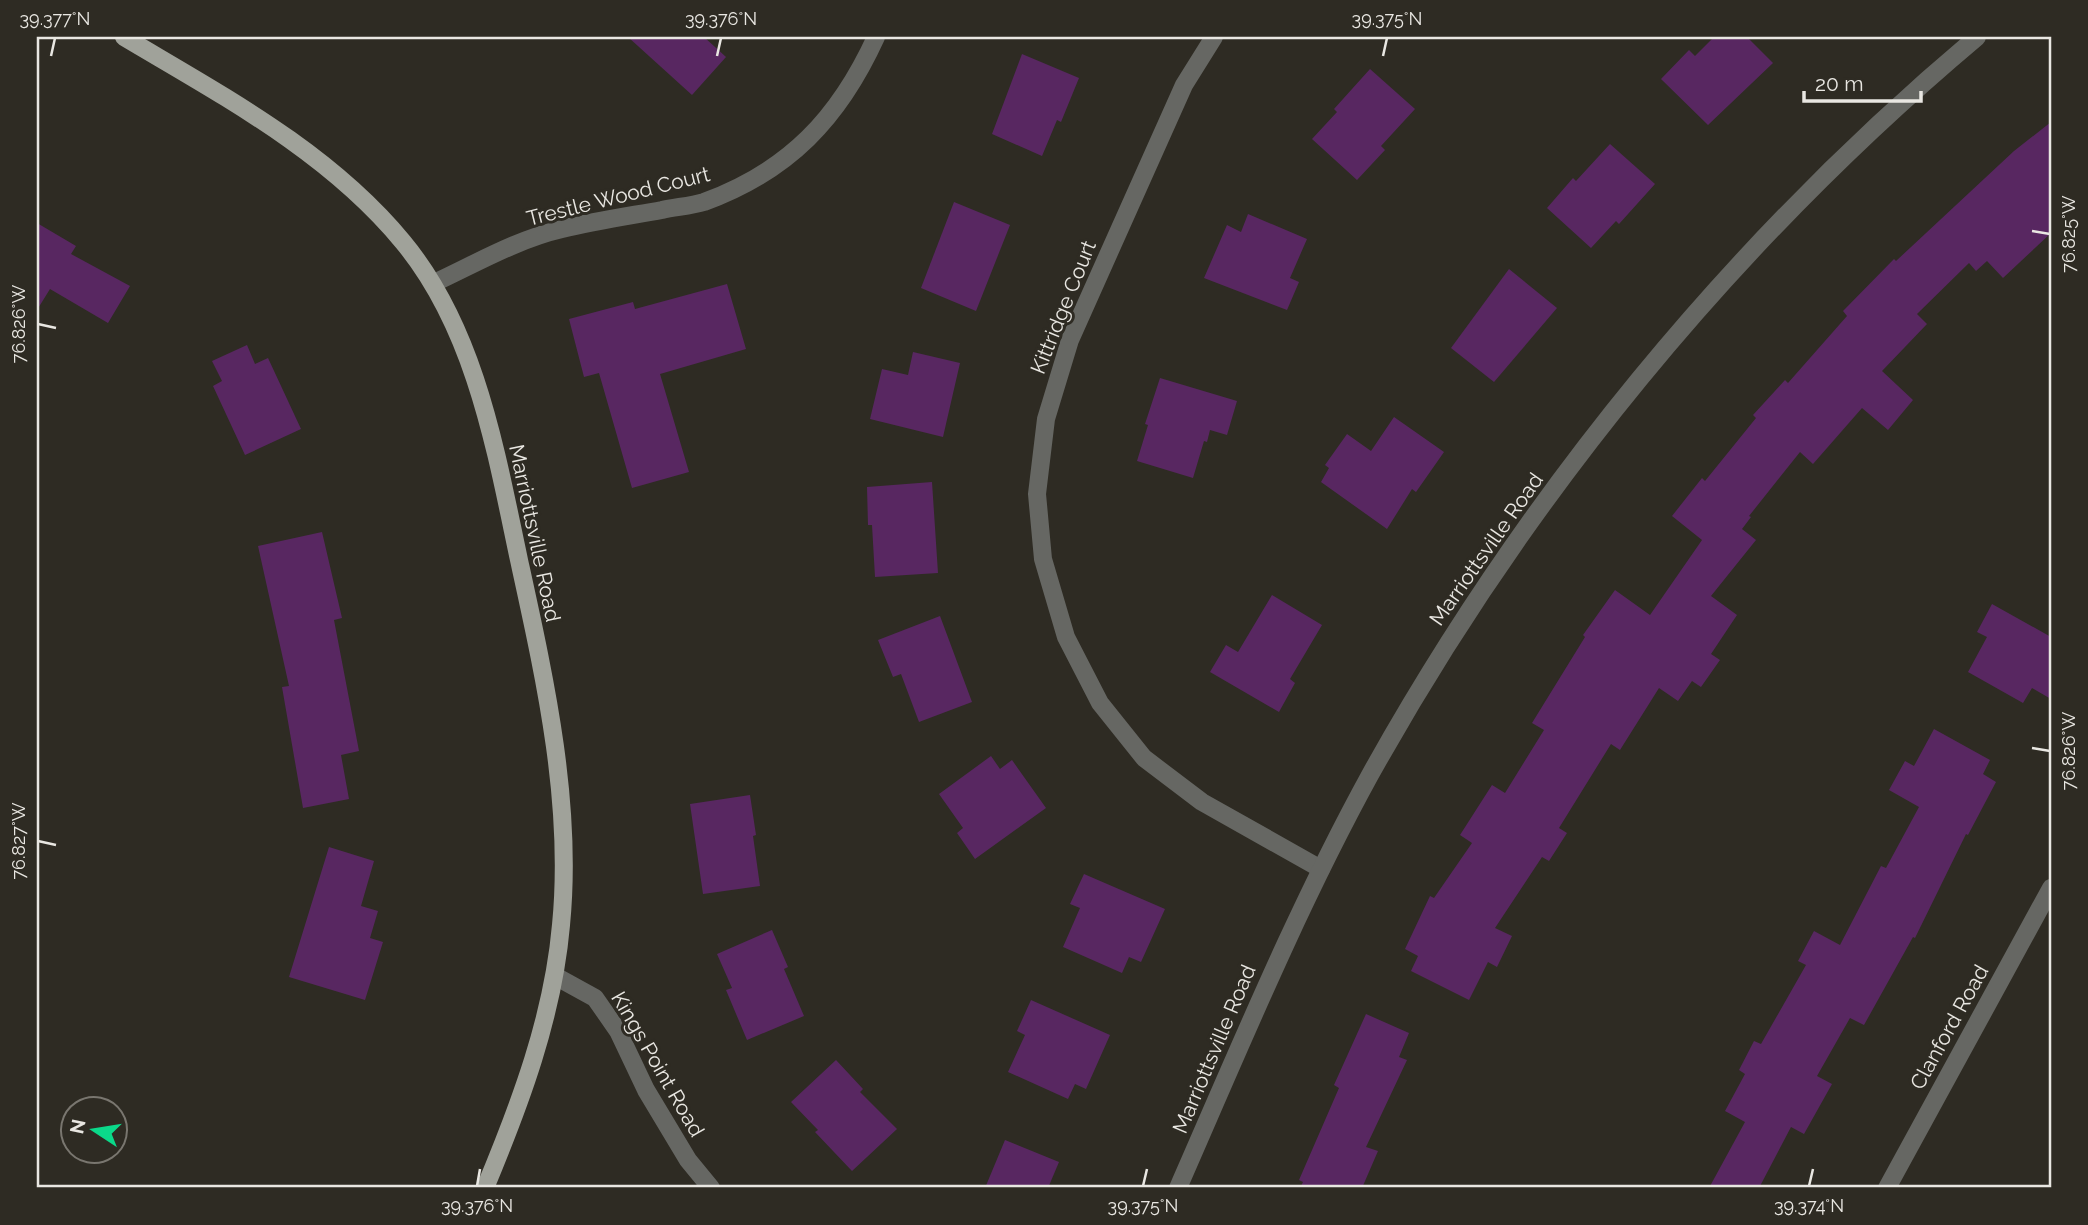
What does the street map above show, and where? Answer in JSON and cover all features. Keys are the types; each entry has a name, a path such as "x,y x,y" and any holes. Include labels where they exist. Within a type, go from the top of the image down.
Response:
{"main road":[{"name":"Marriottsville Road","path":"124,37 257,118 343,179 375,209 434,284 456,330 475,383 495,452 546,692 555,747 563,862 561,923 555,976 526,1080 485,1188"}],"street":[{"name":"Trestle Wood Court","path":"434,284 500,252 559,229 702,202 759,177 808,141 839,102 876,37"},
{"name":"Kittridge Court","path":"1214,37 1184,85 1070,340 1046,419 1037,494 1043,559 1066,637 1100,703 1144,758 1202,802 1321,869"},
{"name":"Marriottsville Road","path":"1178,1188 1279,956 1321,869 1418,692 1539,509 1621,401 1707,298 1780,219 1846,153 1977,37"},
{"name":"Clanford Road","path":"1887,1188 2051,888"},
{"name":"Kings Point Road","path":"555,976 596,998 618,1031 646,1090 688,1160 710,1188"}],"building":[{"path":"628,37 704,37 726,57 692,95"},
{"path":"1714,37 1747,37 1773,63 1708,125 1661,79 1689,50 1695,56"},
{"path":"1022,54 1079,78 1061,122 1057,120 1042,156 992,134"},
{"path":"1370,69 1415,109 1381,146 1385,150 1357,180 1312,139 1337,112 1334,109"},
{"path":"2051,122 2051,233 2003,278 1987,261 1976,271 1969,263 1917,314 1927,324 1882,371 1913,400 1888,430 1862,408 1813,464 1800,452 1749,516 1751,517 1742,529 1756,540 1711,596 1737,615 1711,654 1720,660 1701,687 1692,681 1678,701 1659,688 1620,750 1611,744 1559,828 1567,833 1549,861 1542,857 1495,928 1512,936 1497,967 1488,962 1469,1000 1411,971 1418,956 1405,949 1430,896 1434,898 1472,843 1460,835 1492,785 1505,793 1544,730 1532,723 1585,637 1583,635 1615,590 1650,615 1702,540 1672,516 1702,478 1705,481 1756,418 1753,415 1785,380 1788,383 1847,316 1843,311 1894,259 1896,261 2014,151"},
{"path":"1610,144 1655,184 1619,224 1616,221 1591,248 1547,208 1573,178 1576,181"},
{"path":"954,202 1010,225 976,311 921,288"},
{"path":"1248,214 1307,239 1290,278 1299,282 1287,310 1204,278 1227,225 1241,232"},
{"path":"37,223 76,246 71,254 130,286 108,323 50,289 37,310"},
{"path":"1509,269 1557,308 1494,382 1451,348"},
{"path":"727,284 746,349 660,374 689,472 632,488 599,373 584,377 569,319 633,302 635,309"},
{"path":"247,345 255,364 268,358 301,429 245,455 213,386 222,381 212,361"},
{"path":"913,352 960,363 943,437 870,419 882,369 908,375"},
{"path":"1160,378 1237,401 1227,435 1210,430 1193,478 1137,461 1148,425 1145,424"},
{"path":"1394,417 1444,452 1416,492 1412,489 1387,529 1321,482 1329,468 1325,465 1347,434 1371,451"},
{"path":"932,482 938,573 875,577 872,525 868,525 867,487"},
{"path":"322,532 342,618 334,620 359,751 341,755 349,799 303,808 282,687 289,686 258,546"},
{"path":"1272,595 1322,625 1290,679 1295,683 1279,712 1210,672 1226,645 1238,652"},
{"path":"1992,604 2051,637 2051,699 2032,688 2023,703 1968,672 1987,637 1977,632"},
{"path":"940,616 972,702 919,722 901,674 893,677 878,640"},
{"path":"1934,729 1990,760 1983,774 1996,782 1968,835 1966,834 1915,938 1913,937 1864,1025 1850,1018 1817,1076 1832,1084 1804,1134 1791,1127 1759,1188 1709,1188 1745,1122 1725,1111 1745,1074 1739,1070 1754,1041 1761,1044 1806,965 1798,961 1814,931 1840,945 1881,866 1886,868 1919,807 1889,790 1905,761 1914,766"},
{"path":"991,756 1000,769 1012,760 1046,808 975,859 957,833 963,828 939,794"},
{"path":"750,795 760,886 703,894 690,804"},
{"path":"329,847 374,861 361,906 378,911 370,938 383,942 365,1000 289,977"},
{"path":"1084,874 1165,909 1141,962 1129,957 1122,973 1063,947 1080,908 1070,904"},
{"path":"772,930 788,967 784,969 804,1016 747,1040 726,990 732,988 717,954"},
{"path":"1031,1000 1110,1035 1086,1089 1075,1084 1068,1099 1008,1072 1025,1035 1017,1031"},
{"path":"1366,1014 1409,1033 1399,1057 1407,1060 1366,1147 1378,1151 1362,1188 1300,1188 1303,1182 1299,1180 1339,1088 1334,1085"},
{"path":"836,1060 863,1089 860,1092 897,1129 852,1171 791,1102"},
{"path":"1005,1140 1059,1162 1048,1188 985,1188"}]}
